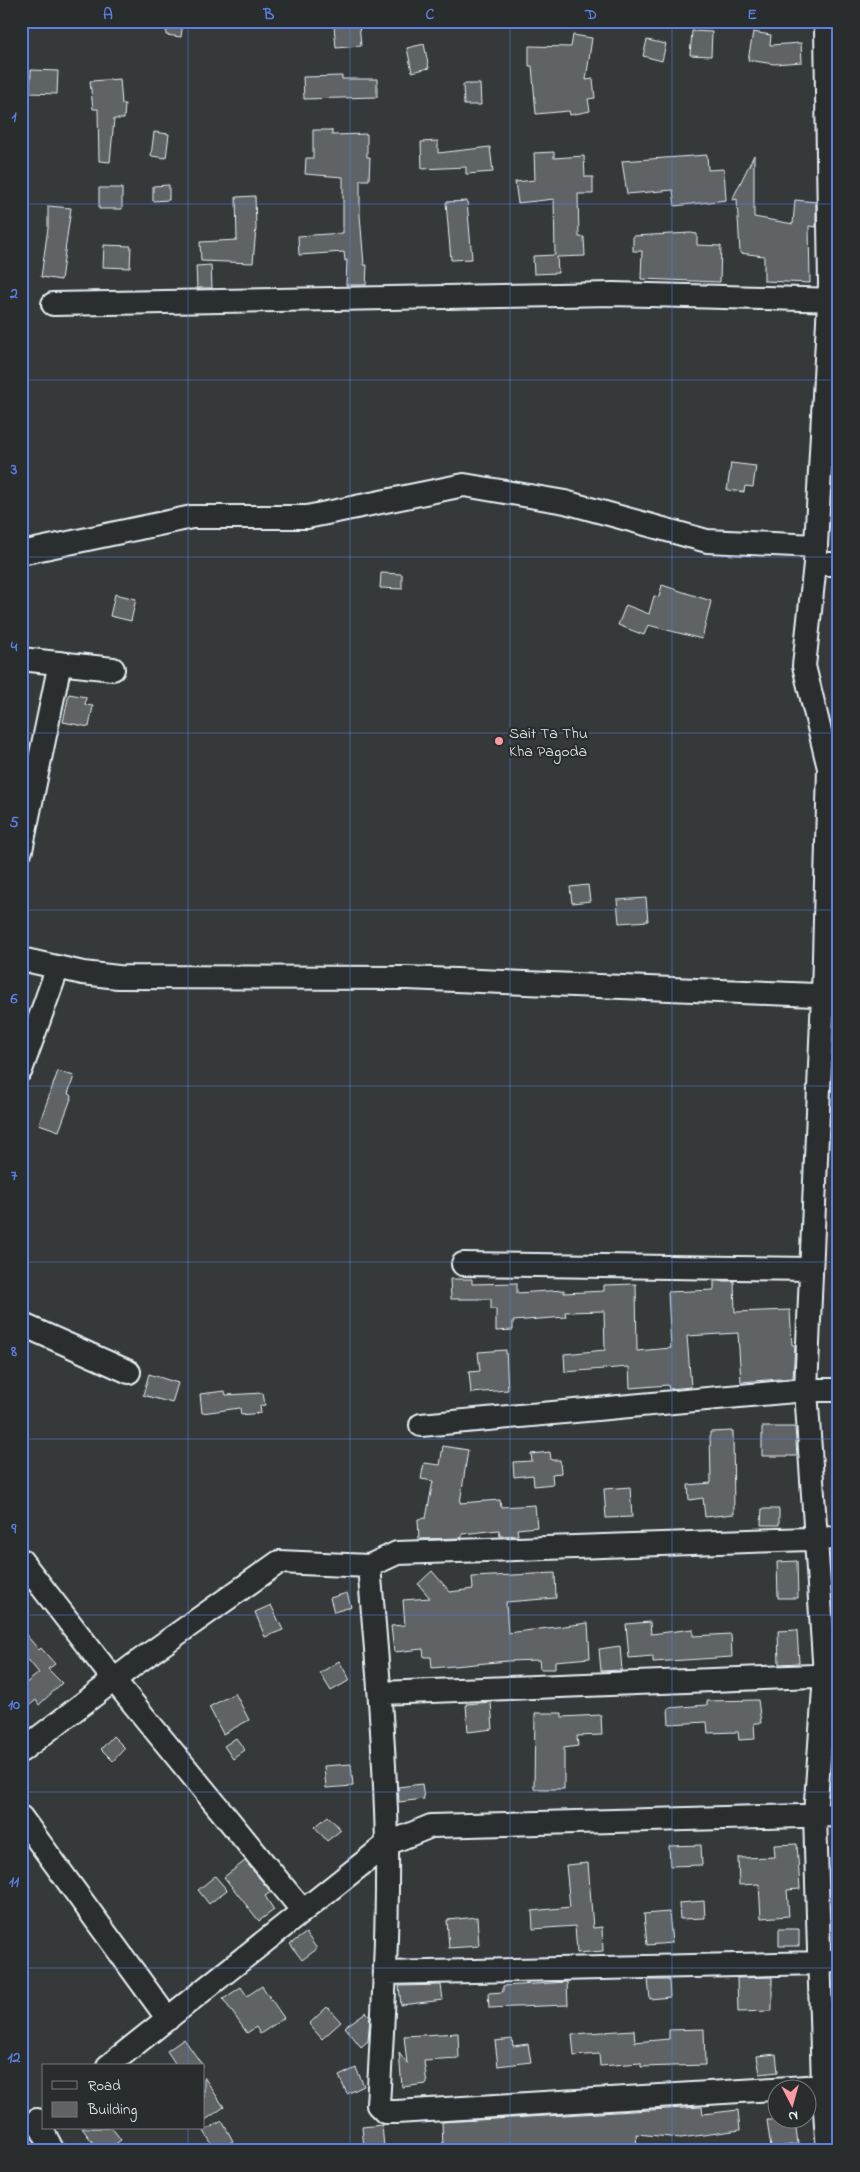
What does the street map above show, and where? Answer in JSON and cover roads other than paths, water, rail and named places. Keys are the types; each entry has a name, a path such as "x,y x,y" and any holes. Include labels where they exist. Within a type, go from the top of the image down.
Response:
{"street":[{"path":"828,2151 831,2085 829,1962 815,1815 832,1675 828,1538 806,1390 811,1270 831,996 829,768 804,666 815,555 831,429 834,300 831,26"},
{"path":"53,304 613,294 834,300"},
{"path":"21,553 192,517 307,516 464,485 565,502 707,541 815,555 839,564"},
{"path":"21,659 113,669"},
{"path":"21,850 60,663"},
{"path":"21,959 118,977 407,978 831,996"},
{"path":"21,1070 58,967"},
{"path":"463,1264 811,1270"},
{"path":"21,1324 129,1372"},
{"path":"421,1425 806,1390 839,1390"},
{"path":"21,1751 114,1680 279,1562 369,1566 397,1553 828,1538"},
{"path":"21,1560 114,1680 303,1911"},
{"path":"369,1566 380,1693 387,1844 386,1973 378,2105 385,2112 831,2085"},
{"path":"380,1693 832,1675"},
{"path":"111,2064 387,1844 431,1826 839,1815"},
{"path":"21,1817 168,2019"},
{"path":"386,1973 829,1962"},
{"path":"34,2122 53,2151"}],"place":[{"name":"Sait Ta Thu Kha Pagoda","path":"499,741"}]}
